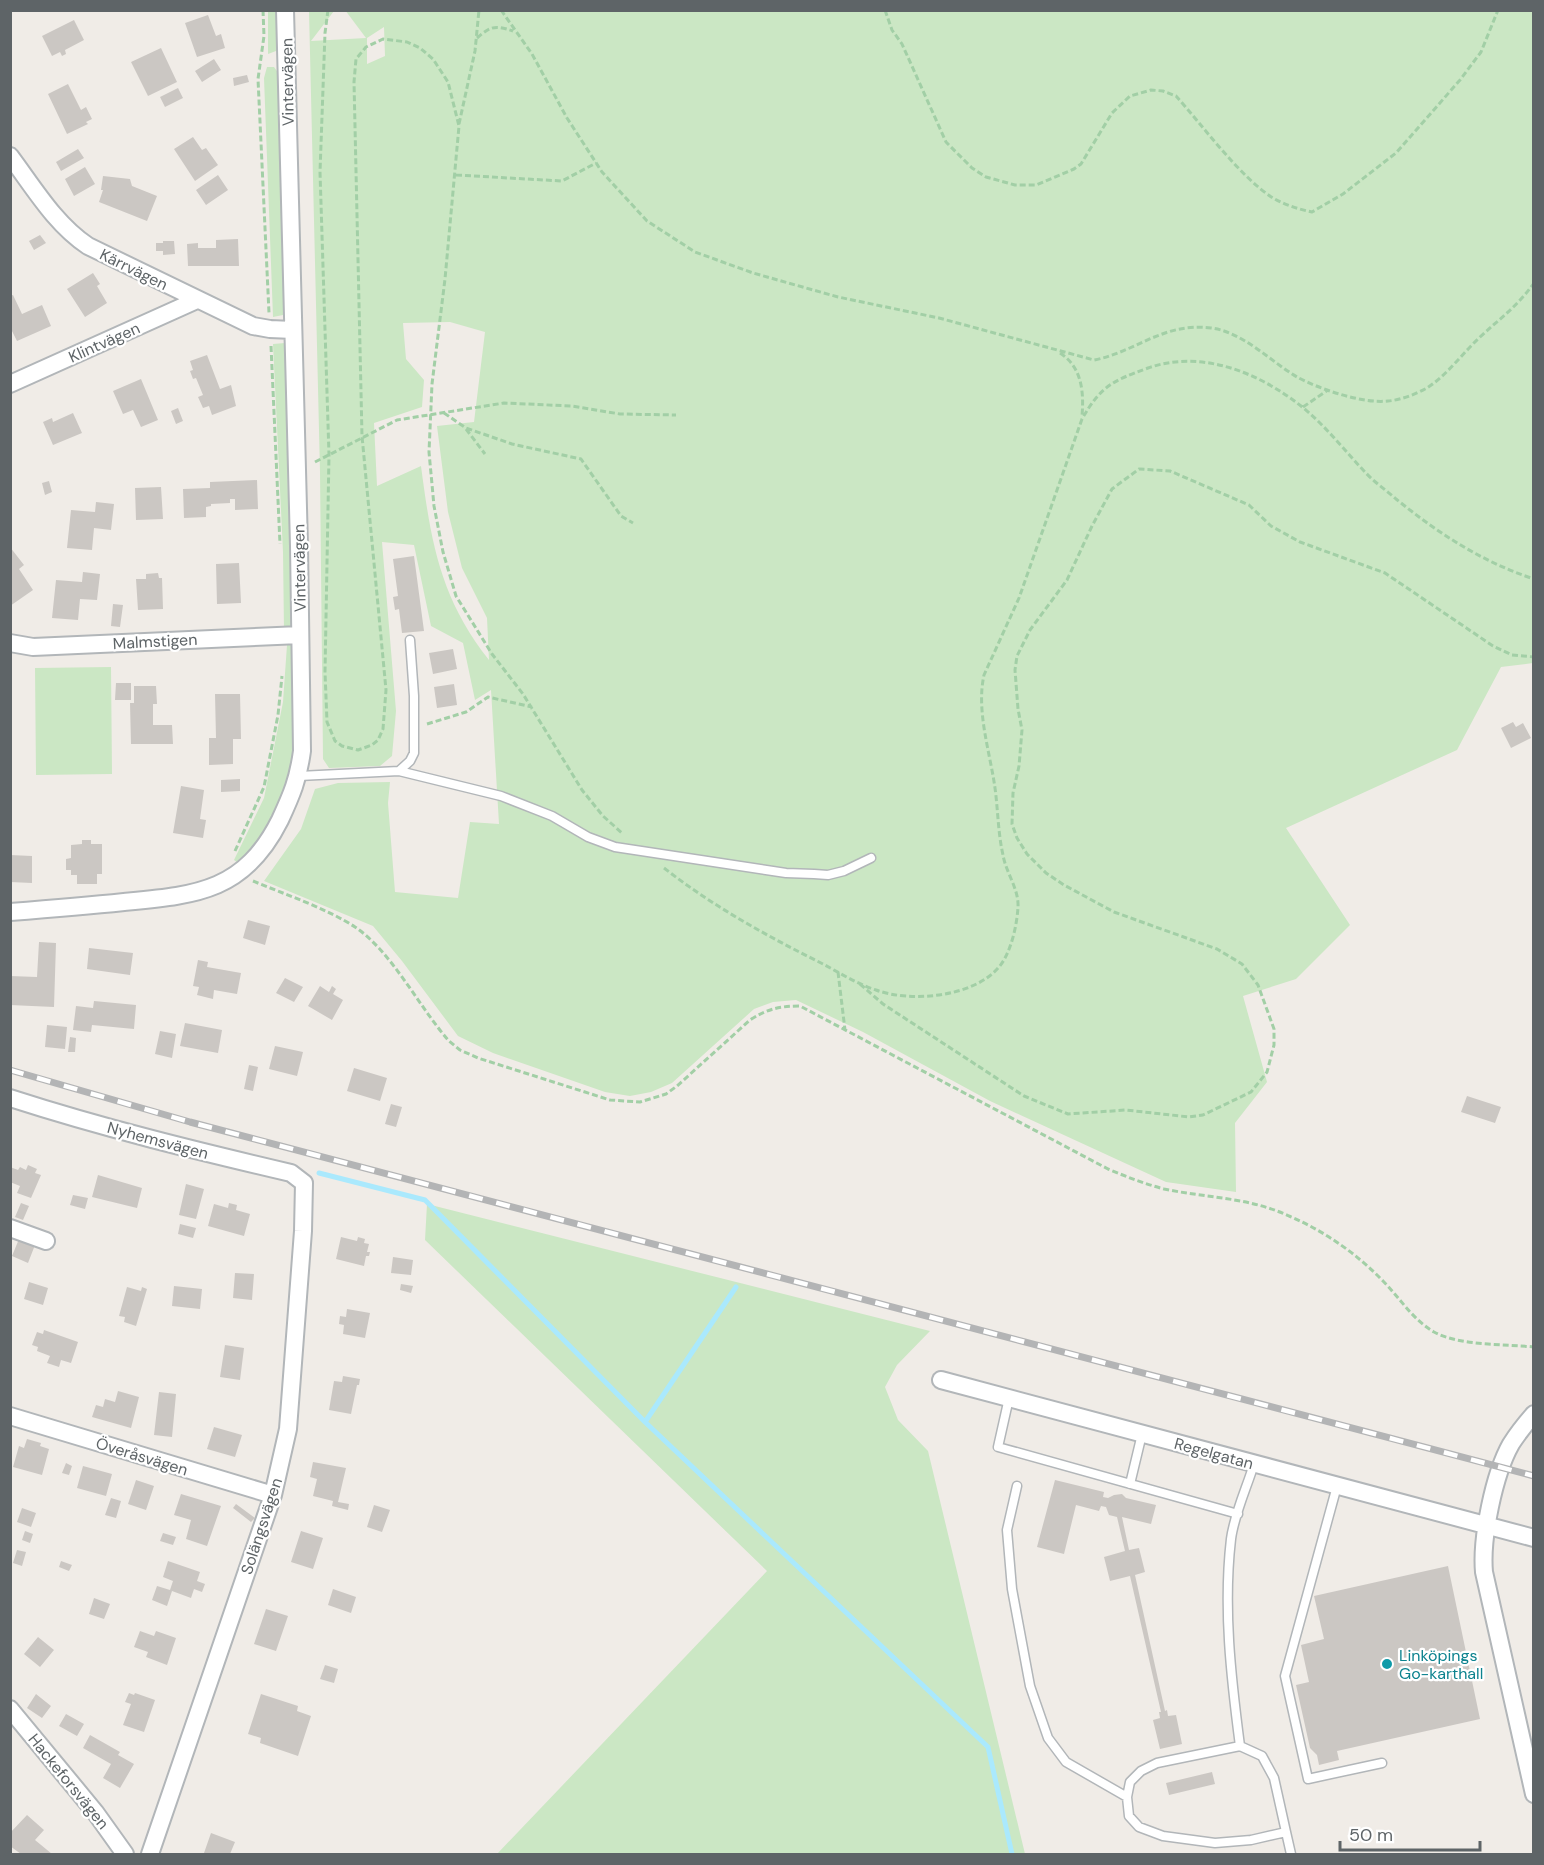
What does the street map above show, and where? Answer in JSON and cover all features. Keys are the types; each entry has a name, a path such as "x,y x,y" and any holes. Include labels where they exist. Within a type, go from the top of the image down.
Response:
{"street":[{"name":"Vintervägen","path":"10,912 175,897 207,889 238,874 262,850 292,795 299,776 302,751 297,470 285,10"},
{"name":"Kärrvägen","path":"10,156 60,222 73,236 88,246 253,326 292,330"},
{"name":"Klintvägen","path":"10,384 197,300"},
{"name":"Malmstigen","path":"10,643 33,647 300,635"},
{"name":"Nyhemsvägen","path":"10,1098 130,1134 291,1173 304,1183"},
{"name":"Solängsvägen","path":"150,1854 273,1495 288,1429 303,1230 304,1183"},
{"path":"10,1228 46,1241"},
{"name":"Regelgatan","path":"941,1380 1533,1538"},
{"path":"1533,1414 1510,1445 1501,1467 1483,1543 1484,1572 1527,1737 1533,1794"},
{"name":"Överåsvägen","path":"10,1416 273,1495"},
{"name":"Hackeforsvägen","path":"10,1709 95,1812 124,1854"}],"lane":[{"path":"399,771 410,761 414,753 414,696 410,640"},
{"path":"299,776 399,771 501,796 552,816 588,837 615,847 786,873 828,875 844,871 871,858"},
{"path":"1009,1398 998,1448 1238,1514"},
{"path":"1130,1484 1142,1434"},
{"path":"1240,1746 1229,1660 1232,1537 1254,1464"},
{"path":"1017,1486 1007,1530 1011,1589 1030,1686 1048,1738 1066,1762 1127,1797"},
{"path":"1337,1486 1285,1676 1308,1779 1382,1763"},
{"path":"1286,1832 1251,1840 1215,1843 1163,1836 1139,1827 1129,1816 1127,1797 1130,1782 1141,1771 1157,1763 1240,1746 1262,1756 1274,1778 1291,1854"}],"path":[{"path":"263,10 264,36 258,79 280,546"},
{"path":"328,10 325,33 320,172 329,455 326,711 330,731 335,741 342,746 358,750 372,745 383,729 386,690 362,436 354,82 356,58 366,47 383,39 407,42 420,48 433,59 448,82 459,126"},
{"path":"479,10 477,38 459,126 430,414 429,452 434,506 443,552 456,596 492,654 531,707 582,790 603,816 686,885 722,910 765,935 877,991 897,994 924,996 952,993 975,985 1000,966 1014,932 1018,906 1016,891 1005,866 1002,852 981,688 984,675 1019,598 1082,419 1094,398 1106,387 1124,377 1158,365 1198,362 1222,364 1258,379 1303,407 1367,474 1430,525 1490,562 1533,579"},
{"path":"501,10 531,54 567,118 596,163 648,221 695,252 753,273 838,297 939,318 1094,360 1114,355 1133,345 1174,330 1192,327 1213,328 1244,341 1299,378 1328,390 1363,399 1388,401 1408,396 1427,387 1522,301 1533,283"},
{"path":"885,10 892,30 902,44 946,142 972,168 986,177 1015,185 1036,185 1065,174 1081,164 1112,113 1130,96 1151,90 1163,91 1176,96 1249,179 1272,197 1294,208 1312,212 1343,194 1396,153 1460,80 1480,52 1498,10"},
{"path":"477,38 489,28 500,27 515,32"},
{"path":"455,175 562,181 596,163"},
{"path":"1055,351 1068,359 1078,374 1084,399 1082,419"},
{"path":"1303,407 1328,390"},
{"path":"297,470 397,420 504,403 572,406 620,414 676,416"},
{"path":"443,413 466,428 512,444 581,459 621,516 633,523"},
{"path":"466,428 485,454"},
{"path":"856,981 883,1004 1024,1096 1068,1114 1126,1110 1189,1117 1203,1115 1251,1092 1267,1071 1274,1045 1274,1029 1258,985 1242,964 1217,949 1114,912 1065,885 1046,873 1027,854 1012,824 1022,730 1017,709 1015,670 1017,656 1030,630 1067,580 1112,489 1139,470 1170,471 1249,505 1271,526 1300,542 1385,573 1493,646 1512,655 1533,657"},
{"path":"282,668 278,716 264,787 232,860 233,868 238,874 356,927 387,959 438,1029 460,1050 478,1058 610,1100 640,1102 666,1094 677,1086 750,1020 764,1011 800,1006 1119,1174 1167,1189 1246,1201 1308,1225 1356,1256 1409,1312 1435,1332 1467,1341 1533,1347"},
{"path":"414,729 466,712 488,697 531,707"},
{"path":"838,972 845,1030"}],"green space":[{"path":"345,10 1533,11 1533,663 1501,667 1457,750 1286,828 1350,925 1296,979 1243,996 1267,1082 1235,1123 1236,1192 1166,1182 990,1101 863,1032 796,1000 773,1002 754,1009 672,1083 651,1092 630,1096 605,1092 493,1053 458,1036 373,926 264,881 301,829 315,789 338,783 390,782 388,803 395,892 458,898 470,822 499,824 491,690 475,700 463,643 431,626 414,545 382,542 396,711 392,756 380,766 329,768 323,759 320,472 309,11 334,11 311,41 366,38","holes":["384,27 385,56 367,64 367,38","450,322 485,332 474,422 437,426 448,512 462,568 487,618 489,660 459,614 440,568 429,520 421,466 377,486 374,423 422,407 424,380 406,359 403,323"]},
{"path":"268,11 279,11 280,44 276,51 268,54"},
{"path":"267,67 274,67 279,74 286,304 283,315 273,317 264,78"},
{"path":"285,343 288,497 294,629 284,631 283,552 273,344"},
{"path":"296,644 295,722 289,773 272,822 255,847 238,863 234,860 264,798 283,702 287,645"},
{"path":"111,667 112,774 36,775 35,668"},
{"path":"427,1204 930,1331 897,1365 885,1387 898,1420 928,1451 1025,1854 497,1854 767,1571 425,1240"}],"building":[{"path":"208,15 216,36 221,34 225,48 197,57 185,23"},
{"path":"74,20 84,40 65,50 66,54 62,56 60,52 52,56 42,36"},
{"path":"161,48 177,82 148,96 131,62"},
{"path":"214,59 221,70 202,82 195,71"},
{"path":"247,75 249,82 234,86 233,78"},
{"path":"68,84 81,110 86,107 92,119 86,122 88,124 67,134 48,94"},
{"path":"178,88 183,98 165,107 160,97"},
{"path":"193,137 202,150 206,148 218,165 195,181 174,149"},
{"path":"78,149 84,158 61,171 56,162"},
{"path":"85,167 95,184 74,196 65,179"},
{"path":"218,175 228,190 206,205 196,190"},
{"path":"103,176 130,179 132,186 157,196 147,221 99,202 103,190 101,190"},
{"path":"40,235 46,243 34,250 29,241"},
{"path":"238,239 239,266 188,266 187,244 198,243 198,248 216,248 216,240"},
{"path":"163,241 174,241 175,254 163,255 163,251 156,251 156,243 163,243"},
{"path":"93,273 100,284 97,286 107,303 85,317 67,289"},
{"path":"13,295 22,314 42,305 51,326 17,341 10,327 10,296"},
{"path":"207,355 220,389 231,385 236,406 212,415 209,406 203,408 198,397 203,395 196,378 193,379 190,371 193,370 190,361"},
{"path":"141,379 158,420 141,427 133,410 123,414 113,391"},
{"path":"178,408 183,421 176,424 171,411"},
{"path":"73,413 82,433 53,445 43,422 52,418 53,422"},
{"path":"257,480 258,509 235,510 235,499 230,499 230,503 211,504 206,507 206,517 184,518 183,489 210,488 210,482"},
{"path":"49,481 52,492 45,495 42,483"},
{"path":"161,487 163,519 136,520 135,488"},
{"path":"96,502 114,504 111,530 94,528 92,550 67,548 71,510 95,512"},
{"path":"10,547 24,565 19,569 33,590 10,606"},
{"path":"414,556 424,631 402,633 399,609 395,610 393,597 398,596 393,559"},
{"path":"239,563 241,603 217,604 216,564"},
{"path":"83,572 100,574 97,600 80,599 78,620 52,618 56,580 82,582"},
{"path":"158,573 159,578 162,578 163,609 138,610 136,579 146,579 146,574"},
{"path":"113,604 123,605 120,627 111,626"},
{"path":"453,649 457,669 433,674 429,653"},
{"path":"116,683 131,683 131,700 115,700"},
{"path":"454,684 457,705 437,708 434,687"},
{"path":"134,686 156,686 157,704 153,704 153,725 172,725 173,744 131,744 130,703 134,703"},
{"path":"215,694 240,694 241,739 233,739 233,764 209,765 209,738 216,738"},
{"path":"1513,722 1516,727 1523,723 1531,738 1511,748 1501,728"},
{"path":"240,779 240,791 221,792 221,780"},
{"path":"181,786 204,790 200,819 206,820 203,838 173,833"},
{"path":"82,840 91,840 91,844 102,844 102,874 97,874 97,884 77,884 77,875 71,875 71,870 66,870 66,859 71,858 71,845 82,844"},
{"path":"10,855 32,856 32,883 10,882"},
{"path":"248,920 270,926 265,945 243,938"},
{"path":"39,942 56,943 54,1007 10,1005 10,976 37,977"},
{"path":"89,948 133,953 130,975 87,969"},
{"path":"198,960 208,962 207,967 241,973 237,994 214,990 213,999 197,995 199,987 193,986"},
{"path":"285,978 303,987 294,1002 276,993"},
{"path":"320,986 329,992 332,986 336,989 333,994 343,1000 332,1020 308,1006"},
{"path":"94,1001 136,1005 134,1029 92,1025 91,1032 73,1030 76,1006 93,1008"},
{"path":"185,1023 222,1030 218,1053 180,1046"},
{"path":"47,1025 67,1027 65,1049 45,1047"},
{"path":"160,1031 176,1034 172,1058 155,1054"},
{"path":"70,1037 76,1038 75,1052 68,1052"},
{"path":"275,1046 303,1052 297,1076 269,1069"},
{"path":"249,1065 258,1067 253,1091 244,1089"},
{"path":"354,1068 387,1078 380,1101 347,1091"},
{"path":"1467,1096 1501,1107 1495,1123 1461,1112"},
{"path":"391,1104 402,1107 396,1127 385,1124"},
{"path":"28,1165 37,1169 35,1173 41,1175 31,1198 17,1193 20,1186 10,1182 10,1167 18,1170 20,1167 26,1170"},
{"path":"98,1175 142,1188 137,1208 92,1197"},
{"path":"186,1184 204,1189 196,1219 179,1215"},
{"path":"73,1195 88,1198 85,1209 70,1205"},
{"path":"21,1203 29,1206 23,1220 15,1217"},
{"path":"229,1203 237,1205 236,1210 250,1214 244,1236 208,1226 214,1204 228,1208"},
{"path":"180,1224 196,1228 193,1238 178,1234"},
{"path":"341,1237 357,1241 358,1237 365,1239 364,1243 369,1244 367,1252 370,1252 369,1256 366,1256 364,1266 336,1259"},
{"path":"19,1239 35,1245 28,1263 12,1256"},
{"path":"393,1257 413,1260 411,1275 391,1273"},
{"path":"235,1273 254,1274 252,1300 233,1298"},
{"path":"29,1282 48,1288 43,1305 24,1299"},
{"path":"401,1284 413,1286 411,1293 400,1290"},
{"path":"174,1286 202,1289 200,1309 172,1306"},
{"path":"127,1287 141,1291 142,1287 147,1289 136,1326 124,1322 125,1317 119,1316"},
{"path":"347,1309 370,1313 365,1338 343,1334 344,1325 339,1324 340,1316 346,1317"},
{"path":"44,1330 78,1342 71,1363 61,1360 59,1367 47,1363 50,1356 37,1351 38,1347 32,1345 37,1332 43,1334"},
{"path":"225,1345 244,1348 240,1380 220,1377"},
{"path":"343,1376 360,1379 351,1414 329,1410 334,1381 342,1382"},
{"path":"118,1391 139,1397 131,1428 92,1417 96,1405 103,1407 105,1399 115,1402"},
{"path":"159,1392 176,1394 172,1437 154,1435"},
{"path":"214,1427 242,1435 235,1457 207,1449"},
{"path":"27,1439 41,1443 40,1446 49,1449 42,1475 13,1467 19,1446 24,1448"},
{"path":"313,1462 346,1468 338,1502 349,1504 348,1510 332,1506 333,1501 313,1496 317,1479 310,1477"},
{"path":"66,1463 72,1466 69,1475 62,1473"},
{"path":"83,1466 112,1474 106,1496 77,1488"},
{"path":"136,1480 154,1486 146,1510 128,1504"},
{"path":"1055,1480 1104,1492 1103,1497 1122,1494 1126,1498 1156,1505 1151,1524 1122,1517 1129,1550 1139,1548 1145,1572 1135,1575 1165,1711 1167,1710 1168,1716 1176,1715 1182,1744 1160,1749 1153,1720 1160,1718 1159,1712 1161,1712 1130,1576 1110,1581 1104,1557 1125,1551 1117,1517 1109,1515 1106,1507 1101,1506 1099,1511 1076,1505 1064,1554 1037,1547"},
{"path":"181,1494 221,1506 207,1546 186,1539 191,1520 174,1515"},
{"path":"111,1498 121,1501 116,1518 105,1515"},
{"path":"236,1504 255,1518 251,1522 233,1508"},
{"path":"374,1505 390,1510 382,1532 367,1527"},
{"path":"22,1508 36,1513 31,1527 17,1522"},
{"path":"25,1531 33,1534 30,1543 22,1540"},
{"path":"301,1531 323,1538 313,1569 291,1562"},
{"path":"163,1533 176,1537 173,1545 160,1541"},
{"path":"17,1550 26,1552 22,1566 13,1563"},
{"path":"61,1561 72,1565 69,1571 59,1567"},
{"path":"168,1561 200,1572 197,1581 205,1584 202,1592 194,1589 191,1598 172,1591 167,1606 152,1600 157,1586 170,1590 173,1581 163,1577"},
{"name":"Linköpings Go-karthall","path":"1448,1566 1480,1719 1337,1751 1339,1760 1319,1765 1317,1755 1310,1748 1296,1685 1309,1682 1301,1645 1324,1639 1314,1596"},
{"path":"333,1589 356,1597 351,1613 328,1605"},
{"path":"94,1598 110,1604 104,1619 89,1614"},
{"path":"266,1609 288,1616 276,1651 254,1644"},
{"path":"140,1631 154,1636 156,1631 176,1638 167,1665 146,1657 148,1652 134,1647"},
{"path":"38,1637 54,1650 40,1667 24,1654"},
{"path":"325,1665 338,1669 334,1683 320,1679"},
{"path":"129,1693 155,1700 144,1732 123,1725 131,1704 125,1702"},
{"path":"36,1694 51,1706 42,1718 27,1708"},
{"path":"261,1694 298,1706 297,1711 311,1716 298,1756 260,1743 261,1738 248,1734"},
{"path":"66,1714 84,1724 77,1736 59,1726"},
{"path":"90,1735 120,1752 118,1755 134,1764 120,1788 103,1778 111,1764 83,1748"},
{"path":"1212,1772 1215,1784 1169,1795 1166,1783"},
{"path":"27,1815 44,1830 35,1840 52,1854 21,1854 10,1846 10,1833"},
{"path":"211,1833 235,1842 230,1854 204,1853"}],"waterway":[{"path":"319,1173 425,1200 645,1422 988,1747 1012,1854"},
{"path":"645,1422 736,1287"}],"railway":[{"path":"10,1070 190,1122 1534,1476"}],"place":[{"name":"Linköpings Go-karthall","path":"1387,1664"}]}
